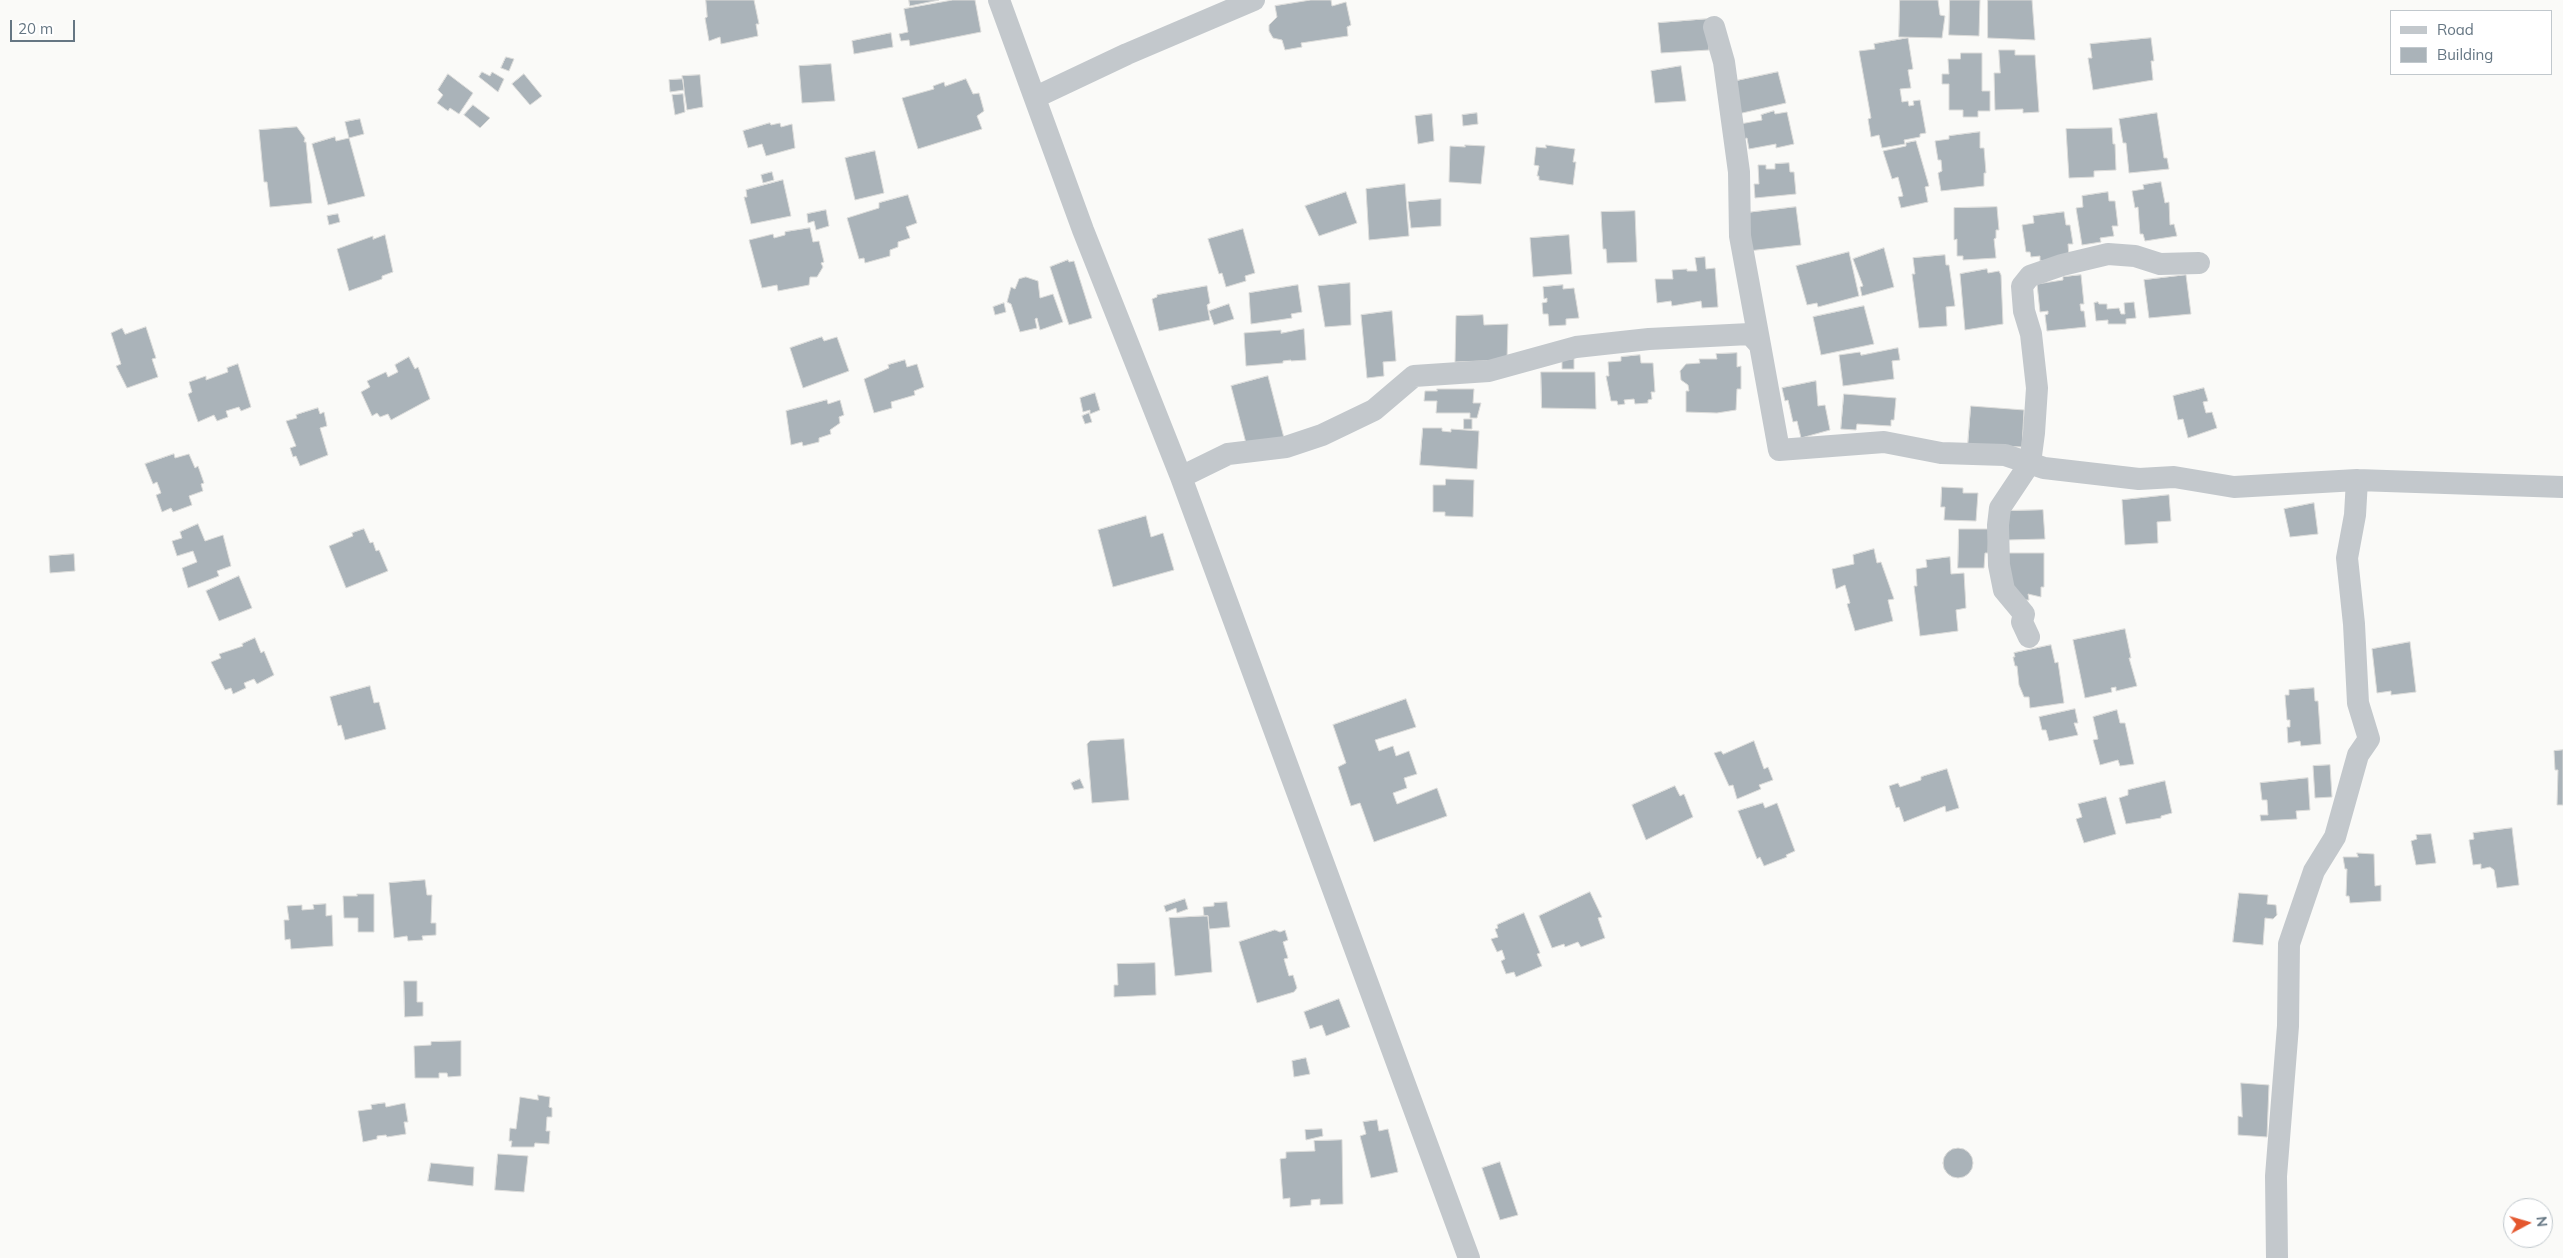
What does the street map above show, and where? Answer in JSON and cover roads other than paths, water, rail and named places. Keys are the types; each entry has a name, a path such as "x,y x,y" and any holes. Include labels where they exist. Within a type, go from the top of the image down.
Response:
{"street":[{"path":"999,0 1083,230 1181,478 1469,1258"},
{"path":"1036,97 1126,54 1254,0"},
{"path":"1714,27 1724,62 1739,172 1740,236 1779,450 1884,442 1941,453 2005,455 2044,468 2139,479 2174,477 2210,481 2234,487 2357,480 2563,487"},
{"path":"2029,637 2022,622 2024,614 2004,590 1999,565 1998,525 2000,508 2030,463 2037,388 2031,334 2024,311 2022,286 2030,276 2062,265 2108,254 2135,256 2160,264 2199,263"},
{"path":"1181,478 1228,454 1286,447 1322,435 1374,410 1414,376 1489,371 1576,347 1649,339 1750,334 1760,345"},
{"path":"2277,1258 2276,1176 2288,1026 2290,944 2314,871 2335,837 2358,755 2369,739 2358,703 2347,558 2355,516 2357,480"}]}
